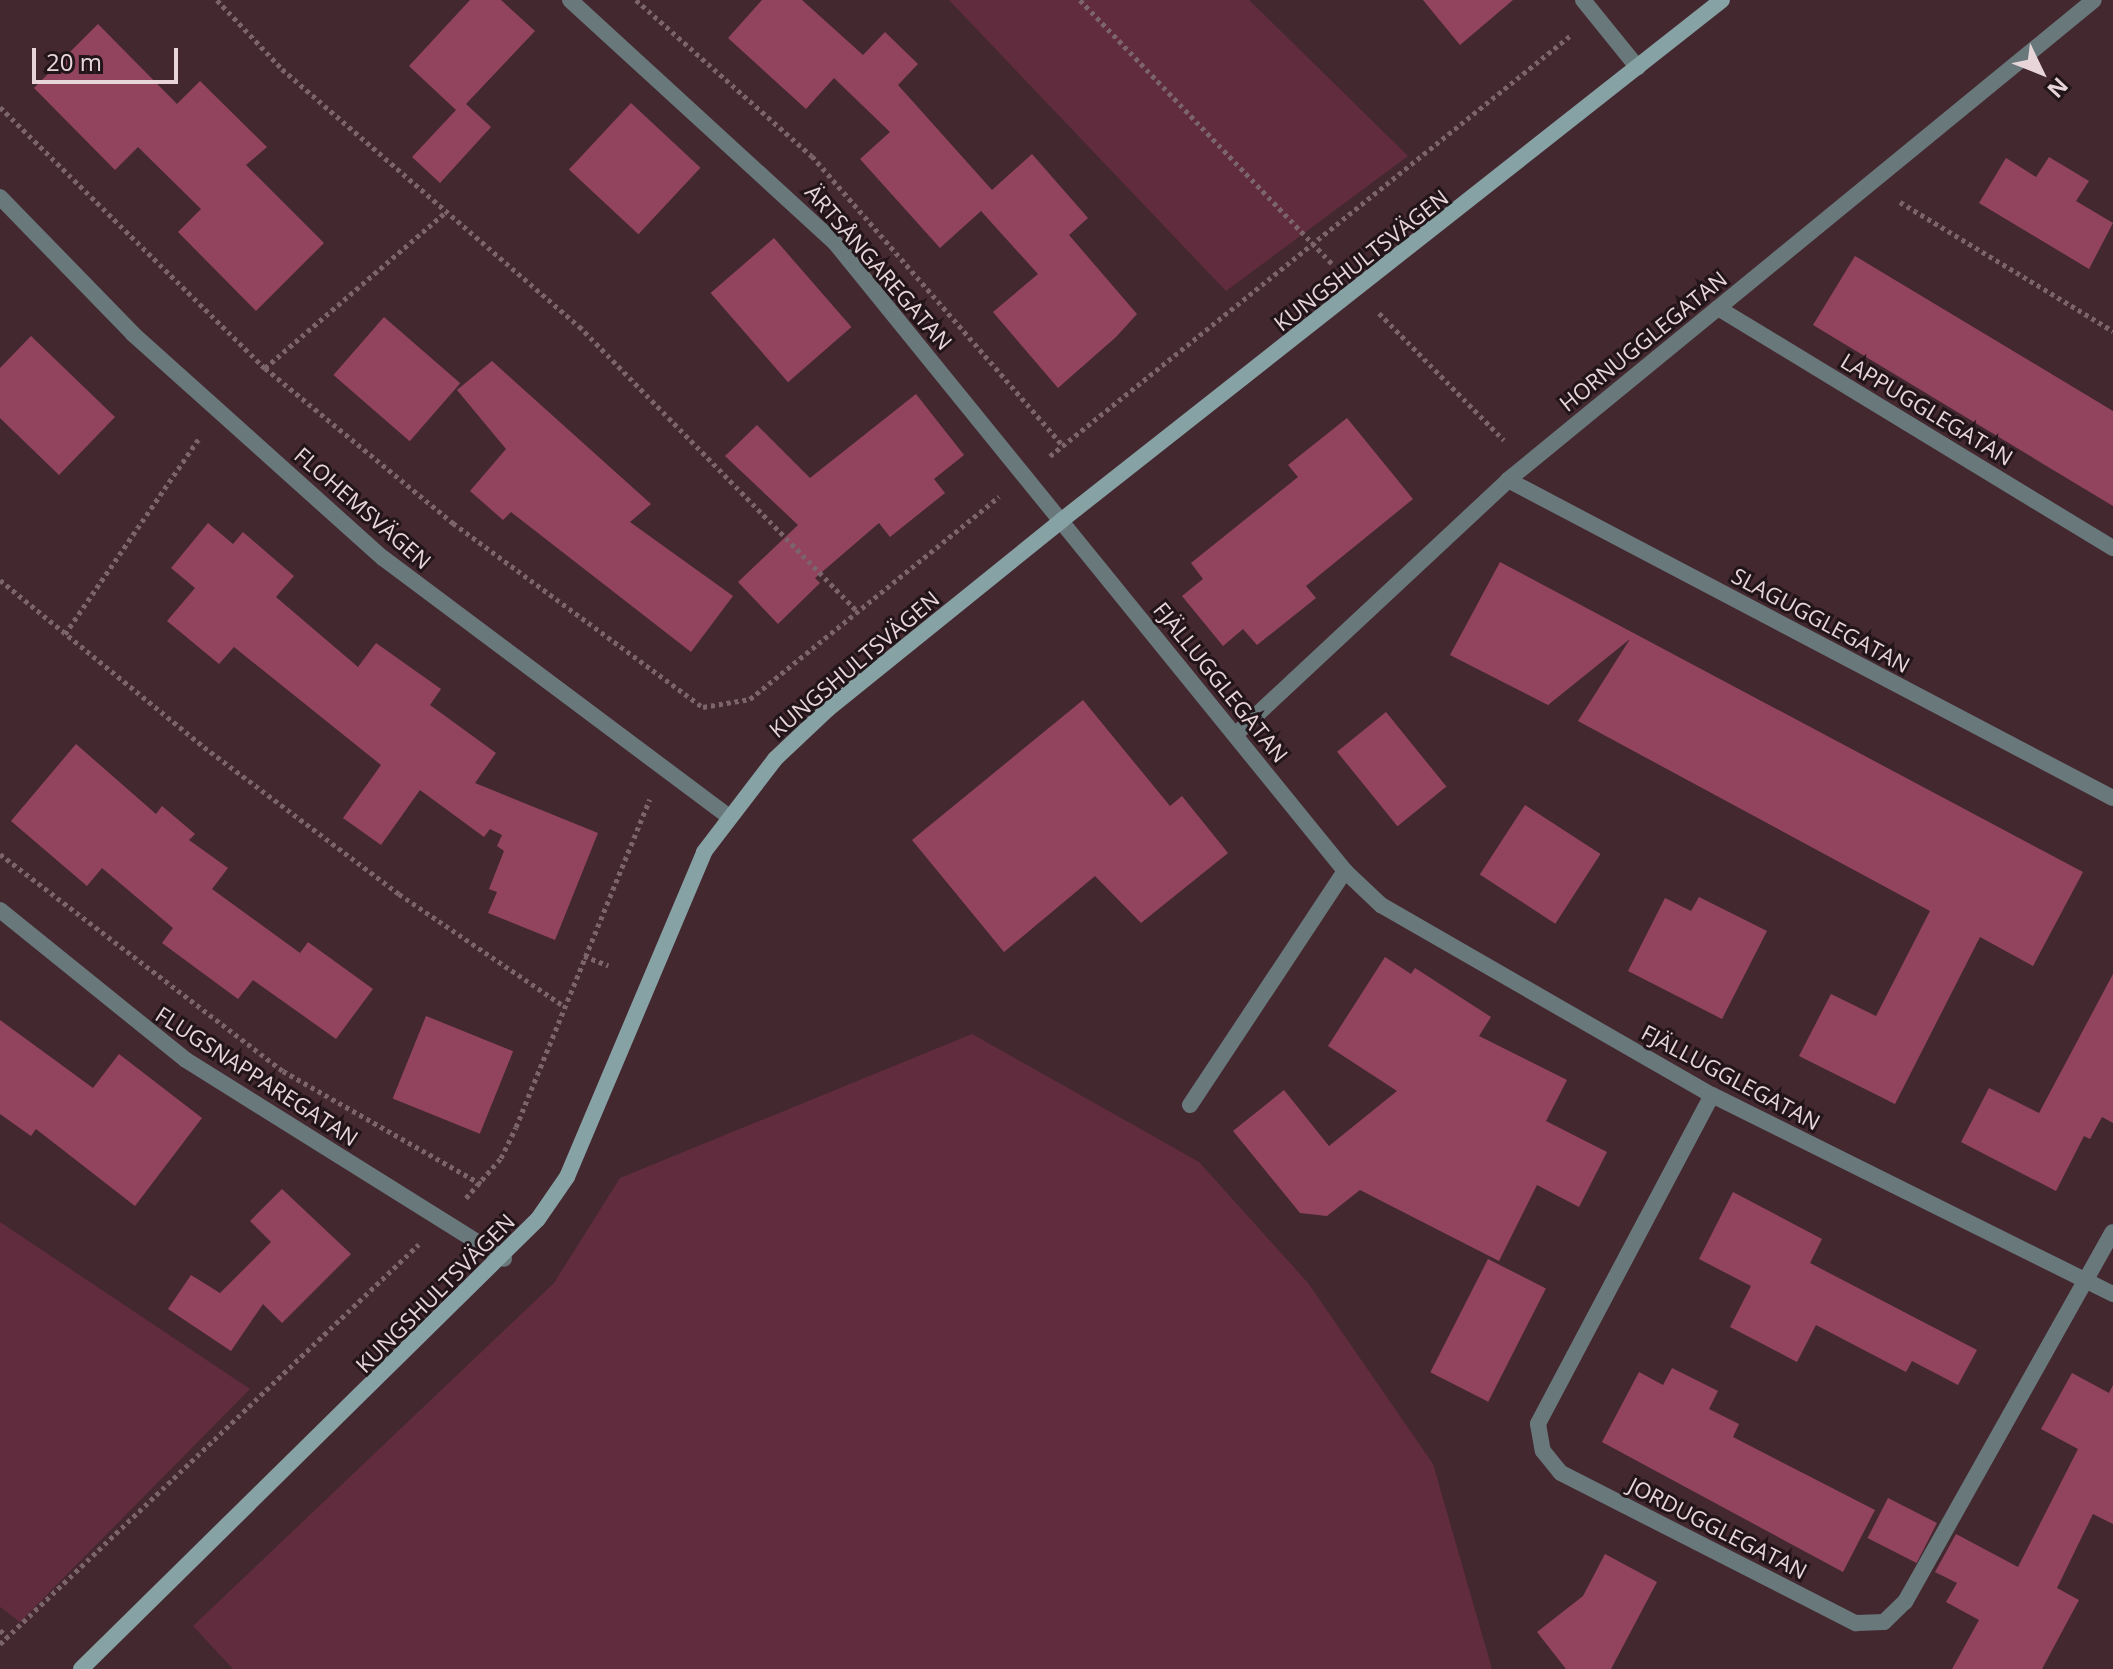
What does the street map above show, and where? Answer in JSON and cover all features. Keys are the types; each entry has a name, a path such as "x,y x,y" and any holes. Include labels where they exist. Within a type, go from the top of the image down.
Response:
{"street":[{"name":"ÄRTSÅNGAREGATAN","path":"570,0 788,194 1062,520"},
{"path":"1583,0 1638,68"},
{"name":"KUNGSHULTSVÄGEN","path":"81,1669 504,1259 567,1177 686,886 728,816 828,709 1062,520 1358,292 1722,0"},
{"name":"HORNUGGLEGATAN","path":"1235,735 1508,480 1872,185 2094,0"},
{"name":"FLOHEMSVÄGEN","path":"0,197 133,334 383,558 728,816"},
{"name":"LAPPUGGLEGATAN","path":"1718,308 2113,548"},
{"name":"SLAGUGGLEGATAN","path":"1508,480 2113,798"},
{"name":"FJÄLLUGGLEGATAN","path":"1062,520 1345,871 1381,905 1712,1095 2113,1294"},
{"path":"1190,1105 1345,871"},
{"name":"FLUGSNAPPAREGATAN","path":"0,910 186,1060 504,1259"},
{"name":"JORDUGGLEGATAN","path":"1712,1095 1538,1424 1543,1451 1561,1473 1856,1623 1884,1622 1905,1602 2113,1232"}],"path":[{"path":"217,0 282,69 579,326 856,610"},
{"path":"1080,0 1358,292 1528,464"},
{"path":"0,107 265,368 453,523 703,707 750,699 856,610 1595,15"},
{"path":"1872,185 2113,331"},
{"path":"265,368 446,212"},
{"path":"65,634 218,410"},
{"path":"0,580 399,894 564,1006"},
{"path":"0,1644 481,1184 516,1127 633,831 668,772"},
{"path":"0,854 283,1071 481,1184"},
{"path":"584,956 608,965"},
{"path":"0,1630 7,1637"}],"shaded area":[{"path":"949,0 1249,0 1408,156 1226,291"},
{"path":"972,1034 1199,1162 1308,1283 1433,1464 1492,1669 233,1669 193,1626 554,1283 620,1178"},
{"path":"0,1222 250,1389 20,1622 0,1607"}],"building":[{"path":"470,0 501,0 535,31 466,104 491,127 440,183 412,157 456,110 409,66"},
{"path":"762,0 802,0 863,55 885,32 918,64 898,85 992,190 1032,154 1088,218 1069,235 1137,314 1116,337 1058,388 993,312 1038,274 981,211 940,248 860,159 890,132 834,78 806,109 728,38"},
{"path":"1423,0 1513,0 1460,45"},
{"path":"98,24 177,104 200,81 267,147 246,165 324,243 256,311 178,232 201,209 138,147 115,170 34,88"},
{"path":"631,103 700,168 638,234 569,170"},
{"path":"2049,157 2089,181 2076,201 2113,223 2089,269 1979,203 2006,158 2036,177"},
{"path":"774,238 851,327 788,382 711,293"},
{"path":"1855,256 2113,411 2113,506 1813,325"},
{"path":"384,317 460,383 410,441 333,375"},
{"path":"31,336 115,417 59,475 0,418 0,368"},
{"path":"492,361 651,504 630,522 733,596 691,652 511,512 503,520 470,491 506,449 457,390"},
{"path":"916,394 964,455 934,479 945,493 890,537 879,523 815,578 820,583 778,624 738,582 798,525 725,456 757,425 810,478"},
{"path":"1347,418 1413,499 1306,586 1316,598 1257,645 1243,629 1223,646 1182,596 1203,579 1191,563 1298,477 1288,465"},
{"path":"208,523 233,544 243,532 294,576 276,597 358,667 376,643 441,689 430,705 496,753 475,783 598,833 555,940 488,913 497,892 489,889 504,851 497,846 502,835 490,829 484,837 420,790 381,845 343,818 381,765 234,647 219,664 167,621 195,588 171,568"},
{"path":"1500,562 2083,872 2033,966 1980,937 1895,1104 1799,1056 1831,994 1876,1016 1930,911 1578,721 1630,639 1548,705 1450,655"},
{"path":"1083,700 1170,806 1182,796 1228,853 1141,923 1095,876 1004,952 912,840"},
{"path":"1386,712 1446,787 1397,826 1337,752"},
{"path":"76,744 156,814 162,806 195,834 189,840 228,868 212,889 300,953 308,942 373,989 336,1039 253,980 238,999 162,943 173,928 102,868 87,886 11,821"},
{"path":"1525,805 1600,854 1555,924 1480,875"},
{"path":"1699,897 1767,931 1722,1019 1628,971 1665,898 1691,911"},
{"path":"1385,957 1411,974 1415,968 1491,1017 1479,1036 1567,1080 1546,1121 1607,1152 1579,1207 1537,1185 1499,1261 1360,1190 1327,1216 1300,1213 1233,1131 1284,1090 1329,1146 1397,1091 1328,1046"},
{"path":"2113,974 2113,1123 2102,1117 2090,1139 2084,1136 2056,1191 1961,1142 1989,1088 2039,1113"},
{"path":"426,1016 513,1051 480,1134 393,1099"},
{"path":"0,1020 93,1088 119,1054 202,1118 135,1206 36,1129 31,1136 0,1114"},
{"path":"282,1189 351,1254 282,1323 263,1304 231,1351 168,1309 191,1275 220,1293 271,1242 250,1221"},
{"path":"1733,1192 1822,1239 1810,1263 1977,1350 1958,1385 1912,1361 1906,1372 1816,1325 1797,1362 1730,1327 1751,1286 1699,1259"},
{"path":"1488,1259 1546,1289 1488,1402 1430,1372"},
{"path":"1672,1368 1718,1391 1709,1409 1739,1424 1733,1437 1875,1510 1843,1572 1602,1442 1639,1372 1663,1385"},
{"path":"2072,1373 2109,1393 2113,1385 2113,1524 2093,1514 2057,1588 2079,1600 2042,1669 1952,1669 1979,1620 1946,1602 1957,1583 1935,1572 1956,1534 2018,1567 2078,1449 2041,1429"},
{"path":"1888,1498 1937,1523 1917,1563 1868,1538"},
{"path":"1605,1554 1657,1582 1611,1669 1566,1669 1537,1632 1583,1596"}]}
